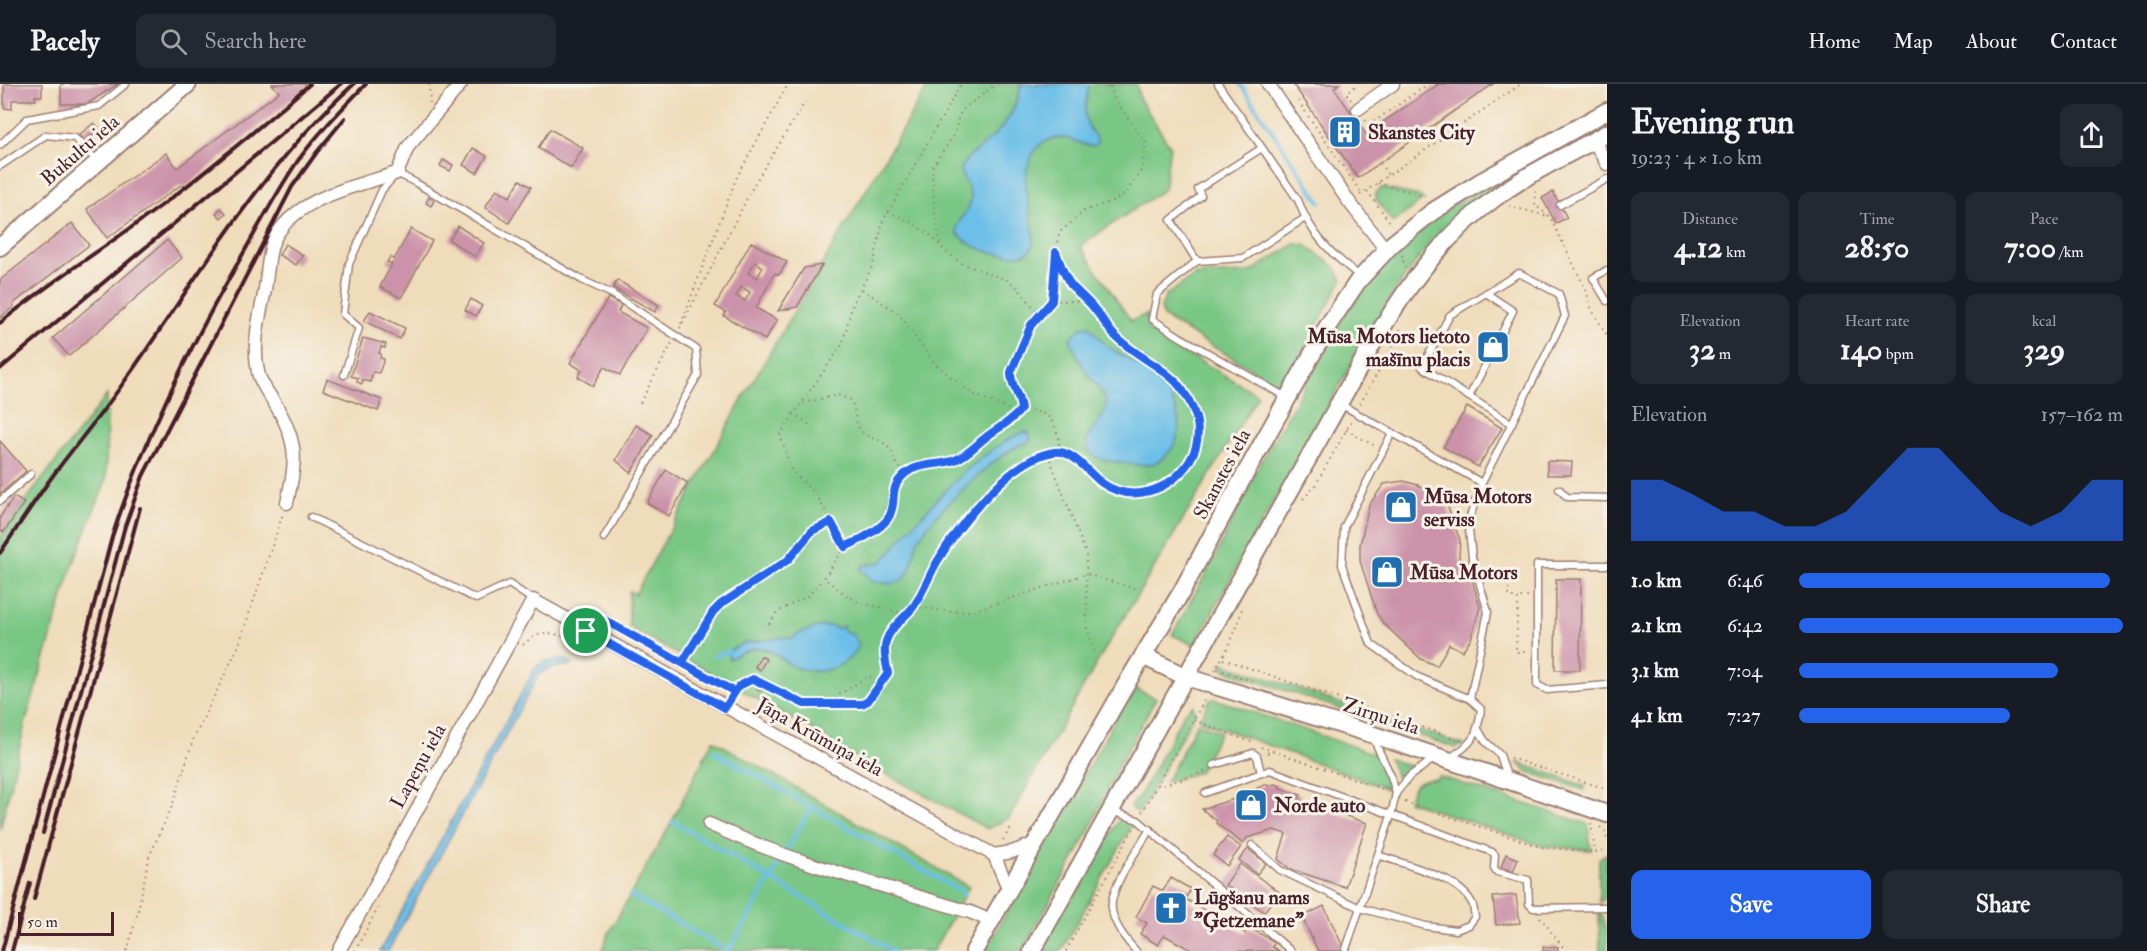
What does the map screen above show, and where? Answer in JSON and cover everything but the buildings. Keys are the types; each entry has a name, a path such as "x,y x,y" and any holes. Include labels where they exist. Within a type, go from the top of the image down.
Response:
{"main road":[{"name":"Bukultu iela","path":"0,247 188,84"},
{"name":"Skanstes iela","path":"974,951 1143,656 1158,635 1329,324 1361,277 1398,238 1454,197 1607,111"},
{"path":"1032,951 1374,340 1412,283 1452,234 1496,197 1600,137"},
{"name":"Zirņu iela","path":"1143,656 1186,676 1371,734 1607,814"}],"street":[{"path":"287,503 294,472 295,450 289,428 260,379 254,354 272,243 294,213 342,190 397,174 408,147 461,84"},
{"path":"1358,109 1393,84"},
{"path":"1270,85 1347,199 1386,250"},
{"path":"1600,137 1607,164"},
{"name":"Jāņa Krūmiņa iela","path":"533,600 994,855"},
{"name":"Lapeņu iela","path":"339,951 533,600"},
{"path":"709,824 796,859 970,912 991,921"},
{"path":"1009,890 994,855 1012,852 1036,843"}],"lane":[{"path":"0,145 27,119 99,106 126,84"},
{"path":"1218,84 1298,200 1305,218 1328,251 1361,277"},
{"path":"0,165 46,135 75,138 98,162"},
{"path":"1197,261 1171,220 1201,196 1198,189 1262,148"},
{"path":"344,375 359,328 343,314 349,264 382,190 397,174 582,280 612,294 696,349 698,375 604,538"},
{"path":"1560,205 1607,179"},
{"path":"1287,398 1152,319 1157,294 1197,261 1243,258 1305,218"},
{"path":"1607,270 1593,278 1607,301"},
{"path":"1470,699 1488,612 1472,557 1468,522 1482,483 1512,424 1565,316 1559,294 1519,273 1450,315 1422,367 1512,424"},
{"path":"1469,397 1513,311 1486,293"},
{"path":"1339,403 1482,483"},
{"path":"1392,433 1344,527 1342,565 1371,644 1418,677 1470,699 1481,709 1478,729 1469,743 1410,776 1396,793"},
{"path":"0,501 31,474"},
{"path":"1559,489 1566,497 1607,498"},
{"path":"311,517 476,599 509,584 533,600"},
{"path":"1607,565 1537,565 1538,685 1547,690 1607,685"},
{"path":"586,631 595,615"},
{"path":"725,708 739,686 753,679 761,685"},
{"path":"1478,729 1485,741 1500,755 1508,781"},
{"path":"1346,949 1378,855 1395,817 1396,793 1391,776 1371,734"},
{"path":"1214,765 1253,753 1257,756 1261,773"},
{"path":"1205,793 1270,770 1492,852 1495,855 1495,870 1528,880 1529,904 1533,908 1607,907"},
{"path":"1111,810 1138,820 1150,829 1291,951"},
{"path":"1136,951 1116,923 1111,903 1118,884 1150,829"},
{"path":"1252,846 1280,870 1360,908 1426,926 1456,930 1469,925 1475,917 1472,904 1457,886 1378,855"}],"path":[{"path":"845,547 817,496 791,470 780,434 842,345 853,303 873,265 880,231 888,212 961,84"},
{"path":"940,244 934,205 932,167 955,134 962,110 997,84"},
{"path":"769,624 777,612 809,595 845,547 856,542 889,517 893,506 893,490 907,473 925,465 961,458 1016,416 1021,409 1018,393 1010,378 1011,372 1031,325 1052,301 1059,233 1084,211 1113,201 1125,194 1142,169 1146,143 1115,100 1109,84"},
{"path":"1369,125 1428,84"},
{"path":"1412,283 1407,275 1394,227 1367,191 1521,84"},
{"path":"676,335 736,179 787,86"},
{"path":"1303,98 1298,101 1362,194"},
{"path":"640,403 755,183 805,102"},
{"path":"1380,163 1388,175"},
{"path":"1378,183 1425,195 1430,200"},
{"path":"1535,186 1535,205 1550,217 1586,290 1592,310 1607,335"},
{"path":"1510,200 1502,205 1550,217"},
{"path":"888,212 909,221 963,264 1007,280 1018,288 1039,314"},
{"path":"761,685 804,704 862,704 868,701 888,673 885,654 886,641 896,624 913,607 938,560 977,507 1025,462 1056,451 1083,465 1101,482 1130,494 1157,489 1188,464 1195,451 1198,435 1196,419 1190,403 1175,380 1115,336 1095,308 1069,283 1056,252"},
{"path":"861,288 898,313 935,364 971,393 1013,411 1021,409 1041,411 1049,415 1060,441 1056,451"},
{"path":"1052,301 1087,301"},
{"path":"1300,501 1315,486 1356,413 1400,333 1400,322"},
{"path":"801,403 838,395 851,400 858,427 863,433 887,445 897,466 907,473"},
{"path":"794,413 814,428"},
{"path":"1346,430 1383,451"},
{"path":"1048,454 1086,554 1088,628 1095,653"},
{"path":"127,951 149,857 174,801 193,740 238,647 287,503"},
{"path":"682,663 713,612 721,604 788,560 812,531 831,522"},
{"path":"913,607 952,612 972,611 1086,574 1137,589"},
{"path":"824,578 851,598 862,603 893,609 904,615"},
{"path":"1509,582 1509,597 1537,598"},
{"path":"1518,597 1516,652 1537,652"},
{"path":"1066,951 1194,720 1240,621 1244,598"},
{"path":"595,615 735,692"},
{"path":"518,651 532,637 551,633 559,634 594,650 596,646"},
{"path":"1222,659 1469,743"},
{"path":"834,705 837,696 869,676 881,684"},
{"path":"1194,720 1273,751"},
{"path":"1500,755 1607,789"},
{"path":"1395,817 1407,794"},
{"path":"1404,802 1541,848 1595,852 1607,850"},
{"path":"1591,825 1595,852"},
{"path":"355,951 383,900"},
{"path":"1533,908 1566,951"}],"green space":[{"path":"929,84 1137,84 1139,98 1170,146 1164,189 1080,246 1131,321 1147,314 1148,330 1258,395 1102,654 1009,818 987,829 829,743 832,741 629,627 629,591 635,594 743,398"},
{"path":"1607,118 1607,122 1525,166 1486,192 1467,206 1431,243 1381,312 1195,645 1172,635 1216,555 1257,469 1348,310 1369,281 1401,247 1453,205"},
{"path":"1382,188 1424,199 1393,223 1377,201 1375,193"},
{"path":"1295,244 1305,245 1335,267 1342,280 1286,382 1275,383 1163,317 1161,308 1166,295 1196,275 1249,273"},
{"path":"107,395 106,480 71,570 25,724 0,830 0,538"},
{"path":"1222,663 1464,745 1456,748 1225,670"},
{"path":"1133,688 1156,698 1119,765 1087,835 1022,951 985,951"},
{"path":"1213,699 1375,754 1386,773 1388,789 1199,720 1209,701"},
{"path":"1193,705 1195,713 1139,813 1130,807 1142,792 1184,713"},
{"path":"1197,723 1220,732 1199,772 1166,782"},
{"path":"713,740 969,887 933,951 602,951 608,934 672,821"},
{"path":"1389,759 1413,767 1398,779"},
{"path":"1517,762 1585,786 1584,790 1528,772"},
{"path":"1438,776 1588,824 1591,850 1542,846 1408,801 1412,790 1418,783 1425,779 1437,779"},
{"path":"1121,818 1134,822 1061,951 1040,951 1081,876"},
{"path":"1606,854 1606,895 1599,902 1599,859"},
{"path":"1599,912 1605,924 1607,951 1600,951"}],"water":[{"path":"1021,84 1089,84 1085,114 1088,126 1098,141 1094,146 1065,138 1053,138 1043,142 1033,153 1026,180 1034,234 1033,242 1031,249 1025,254 1016,255 978,248 962,238 957,233 957,228 969,207 971,198 960,170 962,165 1006,122 1014,108"},
{"path":"1088,326 1107,346 1153,375 1170,396 1177,413 1177,439 1167,454 1156,463 1139,465 1106,460 1093,455 1087,447 1088,435 1101,418 1106,406 1102,392 1084,367 1070,338 1081,328"},
{"path":"1024,432 1029,433 1031,441 1014,448 991,465 935,517 918,540 910,569 904,578 892,584 870,581 861,570 862,566 876,564 883,560 945,491 974,463 1006,441"},
{"path":"821,626 832,626 838,629 843,626 844,631 853,635 859,645 854,654 839,666 820,671 800,669 772,652 759,648 747,650 729,659 728,651 745,643 785,637 791,639 800,633"},
{"path":"567,660 573,664 549,668 539,674 388,951 380,951 536,667 546,661"}],"waterway":[{"path":"1240,84 1320,202"},
{"path":"714,656 728,651"},
{"path":"713,751 965,894"},
{"path":"729,951 812,806"},
{"path":"672,821 893,951"},
{"path":"630,895 728,951"}],"railway":[{"path":"0,323 181,191 310,84"},
{"path":"0,369 341,84"},
{"path":"0,553 50,480 122,385 208,259 262,185 321,116 354,84"},
{"path":"2,951 112,537 151,434 199,333 280,188 313,142 366,84"},
{"path":"43,833 125,526 143,476 292,187 345,118"},
{"path":"34,899 140,508"},
{"path":"12,951 30,883"}],"place":[{"name":"Skanstes City","path":"1345,132"},
{"name":"Mūsa Motors lietoto mašīnu placis","path":"1493,347"},
{"name":"Mūsa Motors serviss","path":"1401,507"},
{"name":"Mūsa Motors","path":"1387,572"},
{"name":"Norde auto","path":"1251,805"},
{"name":"Lūgšanu nams \"Ģetzemane\"","path":"1171,908"}],"route":[{"path":"586,631 595,615 735,692 739,686 753,679 804,704 862,704 868,701 888,673 885,654 886,641 896,624 913,607 938,560 977,507 1025,462 1056,451 1083,465 1101,482 1116,490 1130,494 1144,493 1157,489 1188,464 1195,451 1198,435 1196,419 1190,403 1175,380 1115,336 1095,308 1069,283 1056,252 1052,301 1031,325 1011,372 1010,378 1018,393 1021,409 1016,416 961,458 920,466 907,473 893,490 893,506 889,517 869,534 845,547 831,522 812,531 788,560 721,604 713,612 682,663 735,692 725,708 586,631"}]}
